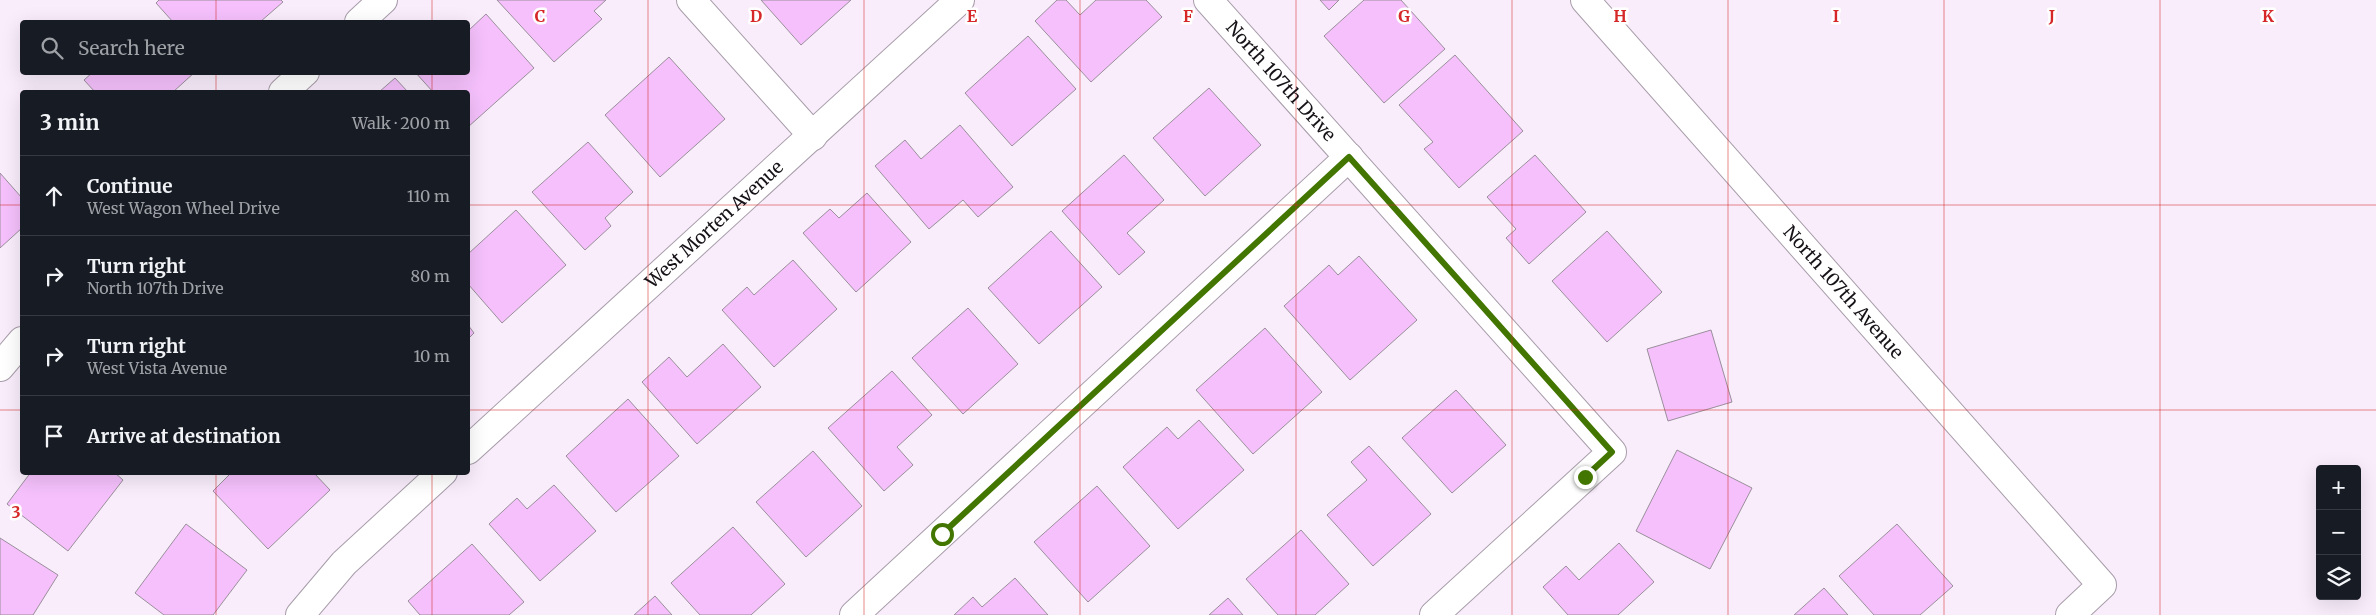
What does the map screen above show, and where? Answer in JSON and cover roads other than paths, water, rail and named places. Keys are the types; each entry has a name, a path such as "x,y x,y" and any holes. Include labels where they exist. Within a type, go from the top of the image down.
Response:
{"street":[{"path":"361,20 383,0"},
{"path":"691,0 813,136"},
{"name":"West Morten Avenue","path":"470,448 960,0"},
{"name":"North 107th Drive","path":"1208,0 1612,452 1434,615"},
{"name":"North 107th Avenue","path":"1585,0 2102,586 2070,615"},
{"path":"285,90 301,75"},
{"path":"854,615 1349,157"},
{"path":"0,367 20,343"},
{"path":"300,615 344,563 440,475"}]}
